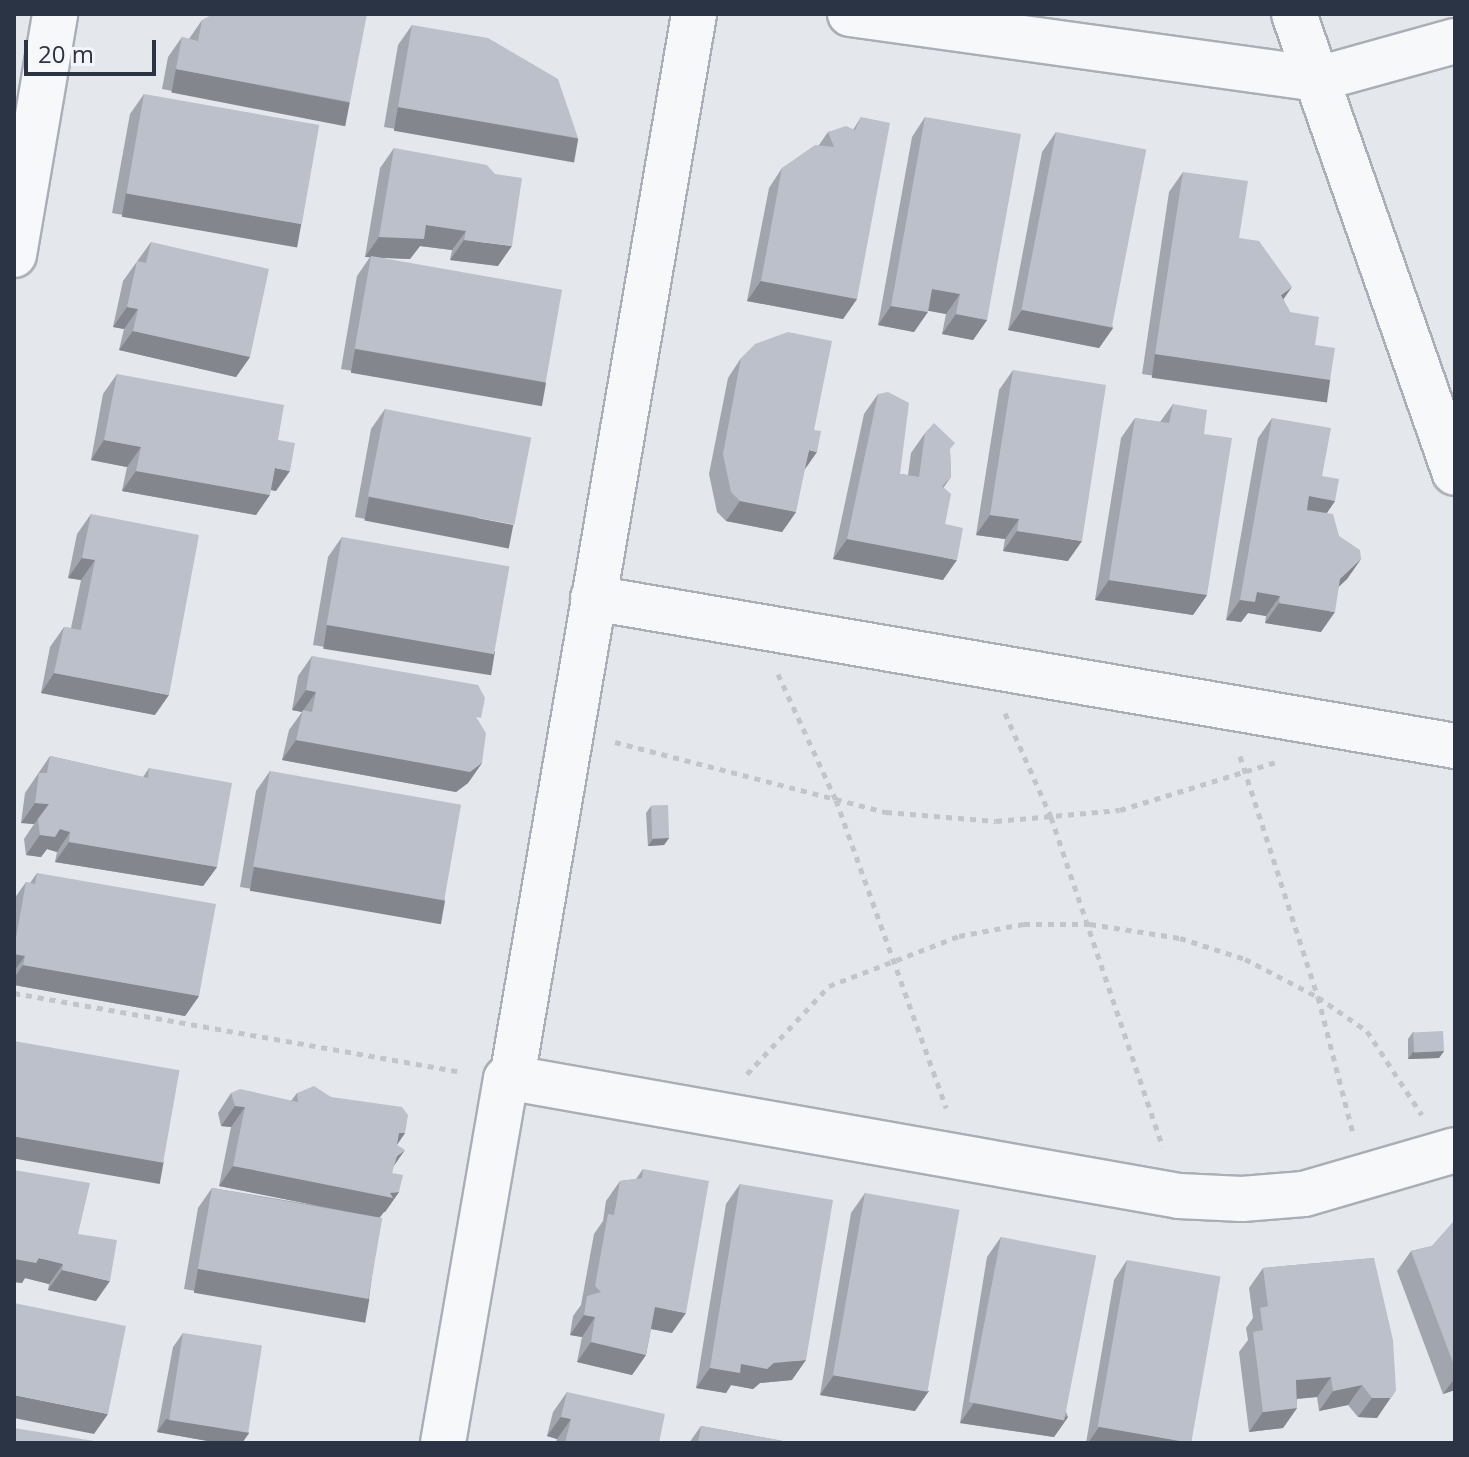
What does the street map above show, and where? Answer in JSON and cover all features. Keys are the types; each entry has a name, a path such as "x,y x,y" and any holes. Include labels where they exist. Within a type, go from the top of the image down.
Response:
{"street":[{"path":"14,255 55,14"},
{"path":"443,1443 694,14"},
{"path":"850,14 1318,79 1455,41"},
{"path":"1294,14 1455,473"},
{"path":"593,598 1455,746"},
{"path":"509,1079 1179,1196 1242,1199 1304,1194 1366,1180 1451,1151"}],"path":[{"path":"756,626 836,800 897,957 963,1159"},
{"path":"983,665 1051,817 1090,924 1179,1196"},
{"path":"1215,705 1247,770 1318,997 1366,1180"},
{"path":"567,728 886,812 996,821 1120,810 1291,757"},
{"path":"709,1114 829,986 897,957 972,933 1024,924 1090,924 1180,938 1245,959 1318,997 1367,1031 1451,1151"},
{"path":"14,993 509,1079"}],"building":[{"path":"213,14 367,14 350,102 176,69 182,37 198,41 202,20"},
{"path":"412,25 488,38 558,79 578,138 398,107"},
{"path":"144,94 319,125 302,224 126,193"},
{"path":"861,117 890,123 857,299 761,281 782,168 815,145 834,147 828,132 846,126 855,130"},
{"path":"925,117 1021,134 987,320 956,314 960,294 932,289 928,312 891,306"},
{"path":"1056,132 1146,150 1112,327 1021,310"},
{"path":"394,148 487,165 495,174 522,178 512,246 464,240 466,231 426,225 424,239 379,237"},
{"path":"1183,172 1248,181 1239,238 1259,241 1292,287 1281,295 1290,312 1319,317 1315,345 1335,348 1330,380 1155,354"},
{"path":"151,242 269,269 250,357 133,331 138,309 127,307 137,261 146,263"},
{"path":"371,256 562,290 546,382 355,349"},
{"path":"788,332 832,341 814,430 821,431 817,452 809,450 796,512 740,501 731,492 723,454 741,358 755,344"},
{"path":"1013,370 1106,385 1082,541 1017,531 1019,519 990,515"},
{"path":"117,374 284,405 278,440 295,443 290,471 275,468 270,495 136,471 141,447 104,440"},
{"path":"888,392 909,403 900,474 919,477 925,433 934,423 955,443 950,449 951,477 942,486 951,494 945,524 963,528 957,560 847,539 878,394"},
{"path":"1173,404 1207,410 1204,434 1232,438 1207,595 1109,580 1135,418 1169,423"},
{"path":"385,409 531,437 514,525 368,496"},
{"path":"1272,418 1331,428 1322,476 1339,479 1335,501 1309,496 1307,510 1333,514 1339,536 1360,550 1361,559 1340,579 1335,612 1279,603 1280,596 1257,592 1255,602 1240,600"},
{"path":"91,514 199,535 169,695 54,673 64,627 81,630 95,560 82,558"},
{"path":"342,537 509,567 494,654 327,625"},
{"path":"312,656 478,685 485,698 481,718 476,717 486,733 482,763 470,772 296,740 303,710 312,712 316,692 306,690"},
{"path":"50,756 148,778 149,768 232,783 217,867 69,842 70,832 60,829 55,837 40,835 38,819 49,804 35,803 39,773 47,773"},
{"path":"270,771 461,805 444,900 253,867"},
{"path":"668,805 669,838 652,839 651,806"},
{"path":"37,873 216,904 199,996 23,965 25,956 14,954 14,949 26,882 35,884"},
{"path":"1443,1031 1444,1051 1414,1053 1413,1033"},
{"path":"14,1041 179,1070 163,1163 14,1136"},
{"path":"314,1086 331,1097 402,1107 408,1115 405,1133 399,1133 397,1145 405,1150 397,1156 392,1173 403,1175 399,1192 390,1193 393,1198 233,1166 245,1107 235,1106 231,1093 240,1089 298,1102 297,1093"},
{"path":"643,1169 709,1181 686,1313 655,1307 646,1355 591,1342 595,1317 584,1315 587,1296 601,1292 595,1286 608,1214 614,1215 620,1181 642,1178"},
{"path":"14,1170 90,1183 78,1234 117,1240 110,1281 62,1270 63,1264 39,1258 36,1263 14,1259"},
{"path":"740,1184 833,1200 806,1360 774,1363 767,1369 741,1364 740,1373 710,1368"},
{"path":"212,1188 382,1218 368,1299 198,1269"},
{"path":"865,1193 960,1210 927,1392 833,1375"},
{"path":"1455,1220 1455,1368 1411,1251 1432,1246"},
{"path":"1001,1237 1096,1256 1064,1420 969,1402"},
{"path":"1374,1258 1393,1340 1396,1390 1391,1398 1372,1398 1362,1385 1333,1391 1331,1377 1296,1380 1297,1408 1263,1412 1253,1332 1263,1330 1260,1308 1268,1306 1263,1268"},
{"path":"1127,1260 1221,1276 1191,1443 1098,1426"},
{"path":"14,1303 126,1326 108,1414 14,1395"},
{"path":"183,1333 262,1346 248,1432 169,1420"},
{"path":"567,1392 665,1414 659,1443 565,1443 571,1419 561,1417"},
{"path":"701,1426 794,1443 698,1443"},
{"path":"14,1428 106,1443 14,1443"}]}
